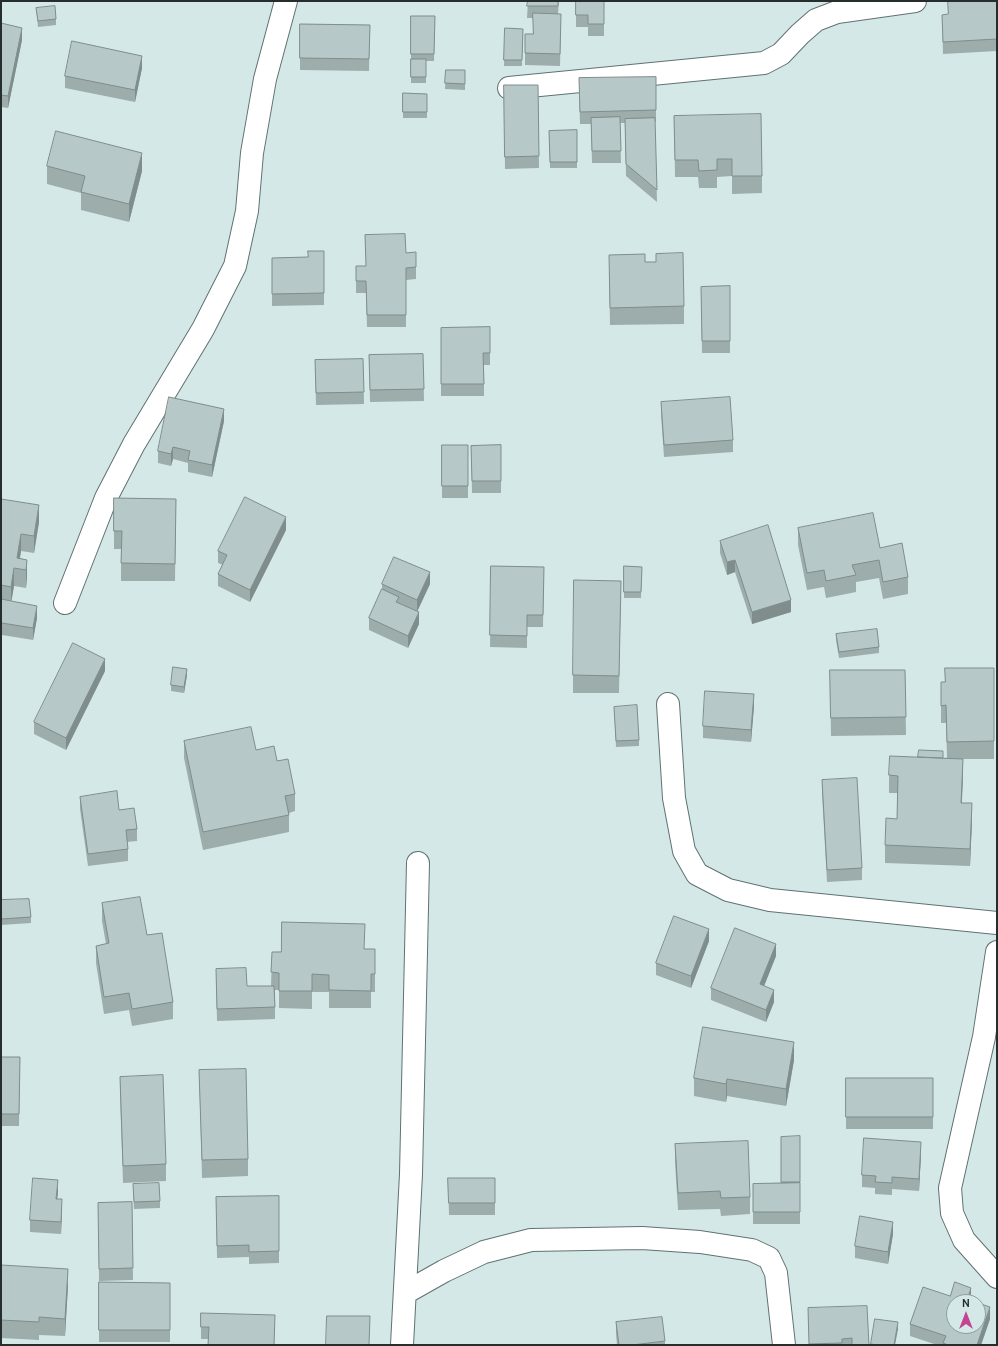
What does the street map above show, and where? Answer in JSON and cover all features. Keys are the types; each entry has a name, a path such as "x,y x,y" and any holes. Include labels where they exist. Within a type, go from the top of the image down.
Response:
{"street":[{"path":"65,603 106,498 134,444 204,329 235,266 247,211 252,153 265,79 286,1"},
{"path":"509,88 764,63 780,54 816,20 837,12 915,1"},
{"path":"668,704 674,798 684,851 697,874 728,890 770,900 997,922"},
{"path":"402,1345 411,1174 418,863"},
{"path":"997,952 984,1037 950,1188 952,1213 964,1240 997,1277"},
{"path":"405,1293 444,1271 484,1252 531,1240 642,1238 700,1242 752,1250 769,1258 776,1273 784,1345"}],"building":[{"path":"528,1 558,1 558,6 527,6"},
{"path":"576,1 604,1 604,24 588,24 588,15 576,15"},
{"path":"948,1 997,1 997,39 943,42 942,15 948,14"},
{"path":"55,6 56,19 38,21 36,8"},
{"path":"533,13 561,14 560,54 525,53 525,34 533,34"},
{"path":"411,16 435,16 434,54 411,54"},
{"path":"1,23 22,28 8,96 1,95"},
{"path":"300,24 370,25 369,59 300,58"},
{"path":"505,28 523,29 522,60 504,60"},
{"path":"72,41 142,56 135,90 65,76"},
{"path":"411,59 426,59 426,77 411,77"},
{"path":"446,70 465,70 465,84 445,83"},
{"path":"656,77 656,110 580,112 579,78"},
{"path":"504,85 538,85 539,156 505,157"},
{"path":"403,93 427,94 427,112 403,112"},
{"path":"761,114 762,176 732,176 732,159 717,159 717,170 699,171 698,160 675,160 674,116"},
{"path":"620,117 621,151 592,151 591,118"},
{"path":"655,118 657,190 626,164 625,119"},
{"path":"577,130 577,162 550,162 549,131"},
{"path":"56,131 142,153 129,204 81,192 85,176 47,166"},
{"path":"405,234 406,253 416,252 416,267 406,268 406,315 367,315 366,281 356,281 356,266 366,266 365,235"},
{"path":"308,251 324,251 324,293 272,294 272,258 308,257"},
{"path":"683,253 684,306 610,308 609,255 645,254 645,262 656,262 656,254"},
{"path":"730,286 730,341 702,341 701,287"},
{"path":"490,327 490,353 483,353 484,384 441,384 441,328"},
{"path":"423,354 424,389 370,390 369,355"},
{"path":"363,359 364,392 316,393 315,360"},
{"path":"169,397 224,409 212,465 188,460 190,451 173,447 171,454 158,451"},
{"path":"730,397 733,440 664,445 661,402"},
{"path":"442,445 468,445 468,486 442,486"},
{"path":"501,445 501,481 472,481 471,446"},
{"path":"245,497 286,517 250,590 218,574 227,555 218,551"},
{"path":"114,498 176,499 175,564 121,563 122,531 114,531"},
{"path":"1,499 39,505 34,536 21,534 17,558 27,560 26,570 14,568 11,587 1,585"},
{"path":"873,513 880,548 902,543 908,577 883,582 879,560 852,565 856,575 826,581 824,570 807,573 798,528"},
{"path":"768,525 791,600 752,612 735,560 727,562 720,541"},
{"path":"394,557 430,572 417,600 382,584"},
{"path":"491,566 544,567 543,615 527,615 527,636 490,635"},
{"path":"624,566 642,567 641,592 624,592"},
{"path":"574,580 621,581 619,676 573,675"},
{"path":"382,589 399,597 396,602 419,612 408,636 369,618"},
{"path":"1,599 37,606 33,628 2,623 1,627"},
{"path":"877,629 879,647 839,652 836,634"},
{"path":"73,643 105,659 66,738 34,722"},
{"path":"173,667 187,669 184,687 171,685"},
{"path":"945,668 994,668 994,741 947,742 946,705 941,706 941,682 945,682"},
{"path":"830,670 905,670 906,717 831,718"},
{"path":"705,691 754,694 751,730 703,726"},
{"path":"637,705 639,740 616,741 614,707"},
{"path":"251,727 256,750 274,746 277,761 288,759 295,794 285,796 289,815 203,832 184,741"},
{"path":"919,750 943,751 943,758 918,757"},
{"path":"890,756 963,759 961,803 972,803 970,849 885,845 886,818 897,819 898,776 889,775"},
{"path":"857,778 862,868 827,870 822,780"},
{"path":"117,791 119,810 134,808 137,829 126,830 128,849 88,854 80,797"},
{"path":"140,897 147,935 162,933 173,1002 132,1009 129,993 104,997 96,946 109,943 102,903"},
{"path":"29,899 31,917 1,919 1,900"},
{"path":"674,916 709,929 691,976 656,963"},
{"path":"282,922 365,924 364,949 375,949 375,974 371,974 371,991 329,990 329,975 312,974 312,991 279,991 279,973 271,972 272,952 281,952"},
{"path":"735,928 776,944 760,984 774,990 766,1010 711,988"},
{"path":"246,968 247,986 274,986 275,1007 217,1009 216,969"},
{"path":"703,1027 794,1042 786,1089 727,1079 726,1084 694,1078"},
{"path":"1,1057 20,1057 19,1114 1,1114"},
{"path":"246,1069 248,1159 202,1160 199,1070"},
{"path":"163,1075 166,1164 123,1166 120,1077"},
{"path":"846,1078 933,1078 933,1117 846,1117"},
{"path":"800,1136 800,1182 781,1182 781,1137"},
{"path":"864,1138 921,1142 919,1179 892,1177 892,1183 875,1182 876,1176 862,1175"},
{"path":"748,1141 750,1197 721,1198 720,1191 678,1193 675,1144"},
{"path":"33,1178 58,1180 56,1199 62,1199 61,1222 30,1220"},
{"path":"448,1178 495,1178 495,1203 449,1203"},
{"path":"159,1183 160,1201 134,1202 133,1184"},
{"path":"800,1183 800,1212 753,1212 753,1184"},
{"path":"279,1196 279,1251 249,1252 249,1245 217,1246 216,1197"},
{"path":"132,1202 133,1268 99,1269 98,1203"},
{"path":"860,1216 893,1222 888,1252 855,1246"},
{"path":"1,1265 68,1269 65,1319 39,1317 39,1322 1,1320"},
{"path":"99,1282 170,1283 170,1330 99,1330"},
{"path":"955,1282 971,1288 969,1294 951,1294"},
{"path":"923,1287 946,1295 946,1334 981,1334 977,1345 948,1345 943,1343 946,1336 910,1324"},
{"path":"867,1306 869,1345 852,1345 852,1338 842,1339 842,1343 809,1344 808,1308"},
{"path":"986,1306 990,1307 986,1319"},
{"path":"201,1313 275,1315 274,1345 208,1345 209,1327 201,1327"},
{"path":"327,1316 370,1316 369,1345 326,1345"},
{"path":"662,1317 665,1341 619,1345 616,1322"},
{"path":"875,1319 898,1322 894,1345 871,1344"}]}
